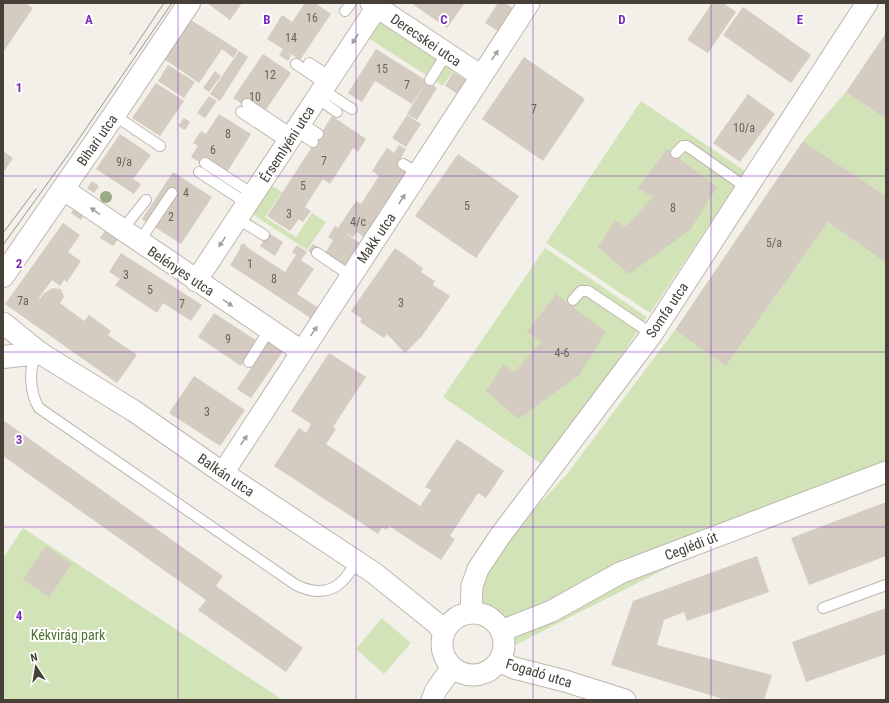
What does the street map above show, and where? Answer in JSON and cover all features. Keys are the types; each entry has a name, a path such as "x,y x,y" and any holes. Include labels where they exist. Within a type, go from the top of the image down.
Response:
{"street":[{"name":"Bihari utca","path":"3,276 114,116 189,3"},
{"name":"Makk utca","path":"223,473 351,276 411,168 481,76 529,3"},
{"name":"Somfa utca","path":"471,613 472,586 478,569 500,536 652,334 748,188 866,3"},
{"name":"Derecskei utca","path":"374,5 481,76"},
{"name":"Érsemlyéni utca","path":"196,281 246,206 301,135 324,87 374,5"},
{"name":"Belényes utca","path":"63,189 196,281 301,351"},
{"name":"Balkán utca","path":"3,323 40,353 134,411 223,473 374,573 436,623 444,633"},
{"path":"3,357 40,353"},
{"name":"Ceglédi út","path":"501,631 552,611 620,573 886,472"},
{"path":"471,613 489,617 496,623 501,631 504,639 504,648 499,661 489,672 470,676 460,673 452,668 442,651 444,633 455,619 471,613"},
{"name":"Fogadó utca","path":"499,661 514,668 565,681 625,700"},
{"path":"432,700 436,690 452,668"}],"lane":[{"path":"430,80 447,53"},
{"path":"309,63 324,87 336,112"},
{"path":"296,64 352,109"},
{"path":"244,108 301,135"},
{"path":"114,116 160,146"},
{"path":"676,153 683,146 687,146 748,188"},
{"path":"205,163 246,206 264,235"},
{"path":"199,172 246,206"},
{"path":"139,242 172,193"},
{"path":"122,230 146,200"},
{"path":"317,253 351,276"},
{"path":"573,300 581,291 588,291 652,334"},
{"path":"249,362 269,330"},
{"path":"40,353 36,357 32,372 32,388 39,408 296,585 312,592 329,590 339,586 351,573 356,561"},
{"path":"823,608 886,585"}],"green space":[{"path":"382,16 440,53 426,75 368,38"},
{"path":"449,59 474,75 469,82 453,71 443,86 436,81"},
{"path":"846,92 886,119 886,196 803,141"},
{"path":"641,101 745,171 650,313 546,243"},
{"path":"271,185 282,192 265,217 296,237 312,213 326,222 307,250 252,214"},
{"path":"828,222 886,263 886,472 764,519 513,646 472,586 478,569 567,474 675,330 726,366"},
{"path":"545,248 647,317 546,467 443,397"},
{"name":"Kékvirág park","path":"23,528 283,700 3,700 3,558"},
{"path":"382,618 411,643 384,674 356,649"}],"building":[{"path":"3,3 25,3 33,8 4,51"},
{"path":"207,3 242,3 230,20"},
{"path":"305,3 315,3 331,14 300,60 288,52 291,55 288,61 279,55 283,49 267,39 282,15 292,22"},
{"path":"411,3 463,3 464,4 447,28"},
{"path":"498,3 505,3 518,12 503,34 485,23"},
{"path":"712,3 723,3 736,12 708,53 687,40"},
{"path":"743,7 811,55 791,83 723,35"},
{"path":"191,20 238,50 233,58 222,49 199,83 164,59"},
{"path":"886,33 886,119 846,92"},
{"path":"376,49 427,81 412,104 375,81 362,102 348,93"},
{"path":"239,51 248,57 220,101 210,94"},
{"path":"263,54 291,73 261,117 233,98"},
{"path":"524,57 585,99 543,161 482,119"},
{"path":"168,65 195,82 184,98 158,81"},
{"path":"215,71 221,76 209,92 203,88"},
{"path":"453,72 467,81 458,94 445,86"},
{"path":"427,81 437,88 417,120 407,114"},
{"path":"156,83 184,101 160,136 132,118"},
{"path":"748,94 775,114 740,162 713,143"},
{"path":"209,96 217,101 205,118 197,113"},
{"path":"219,114 251,134 224,177 191,157 198,146 193,143 201,131 206,134"},
{"path":"407,115 421,124 406,147 392,138"},
{"path":"332,116 366,139 358,152 353,148 330,184 323,179 305,207 311,211 303,222 299,219 290,231 267,216"},
{"path":"184,118 190,122 185,130 178,126"},
{"path":"120,134 151,155 133,179 141,184 134,194 96,169"},
{"path":"803,141 886,196 886,263 828,222 726,366 675,330"},
{"path":"399,145 406,149 397,165 407,172 364,237 357,232 353,237 345,233 361,244 345,268 325,254 333,240 328,237 335,226 338,228 356,201 361,204 379,176 372,171 387,148 394,153"},
{"path":"667,149 717,187 690,230 629,274 598,247 615,220 625,227 653,197 638,188"},
{"path":"3,151 13,158 3,173"},
{"path":"458,154 519,196 476,258 415,216"},
{"path":"173,172 212,197 181,244 142,219"},
{"path":"92,181 99,186 94,193 87,188"},
{"path":"78,204 87,210 81,220 71,213"},
{"path":"63,223 80,235 68,252 81,261 67,282 64,280 60,286 52,280 39,298 40,299 44,293 53,288 61,289 64,297 60,303 84,321 89,315 111,331 108,335 137,355 117,383 5,304"},
{"path":"109,225 122,234 113,246 100,238"},
{"path":"269,233 283,242 275,256 260,246"},
{"path":"244,243 248,248 285,272 296,255 292,252 297,245 307,252 301,260 314,269 297,294 319,308 312,319 230,265 240,249 240,246"},
{"path":"313,244 318,247 313,255 308,251"},
{"path":"395,248 423,268 421,272 435,281 433,285 450,296 422,336 405,353 387,334 384,338 360,322 362,319 351,311"},
{"path":"121,253 202,305 191,321 163,303 157,313 115,285 120,279 109,272"},
{"path":"556,294 606,332 579,375 518,419 486,391 504,364 514,372 542,342 527,332"},
{"path":"214,313 257,341 241,366 198,337"},
{"path":"272,337 286,347 251,398 237,389"},
{"path":"329,353 366,377 333,427 336,429 326,444 420,506 431,490 425,487 457,439 504,471 486,498 478,493 450,536 455,539 441,560 389,526 386,530 382,527 378,534 274,466 299,428 306,433 311,424 291,411"},
{"path":"194,376 245,410 220,446 169,413"},
{"path":"3,420 223,576 216,586 303,648 286,672 198,610 206,600 3,456"},
{"path":"886,502 886,556 809,585 791,538"},
{"path":"46,546 72,564 49,597 23,579"},
{"path":"757,556 769,592 687,621 684,612 664,620 657,645 772,675 764,700 726,700 611,665 633,601"},
{"path":"886,608 886,654 806,682 792,642"}],"tram line":[{"path":"130,54 164,3"},
{"path":"3,245 65,159 172,3"},
{"path":"3,233 36,189"}]}
